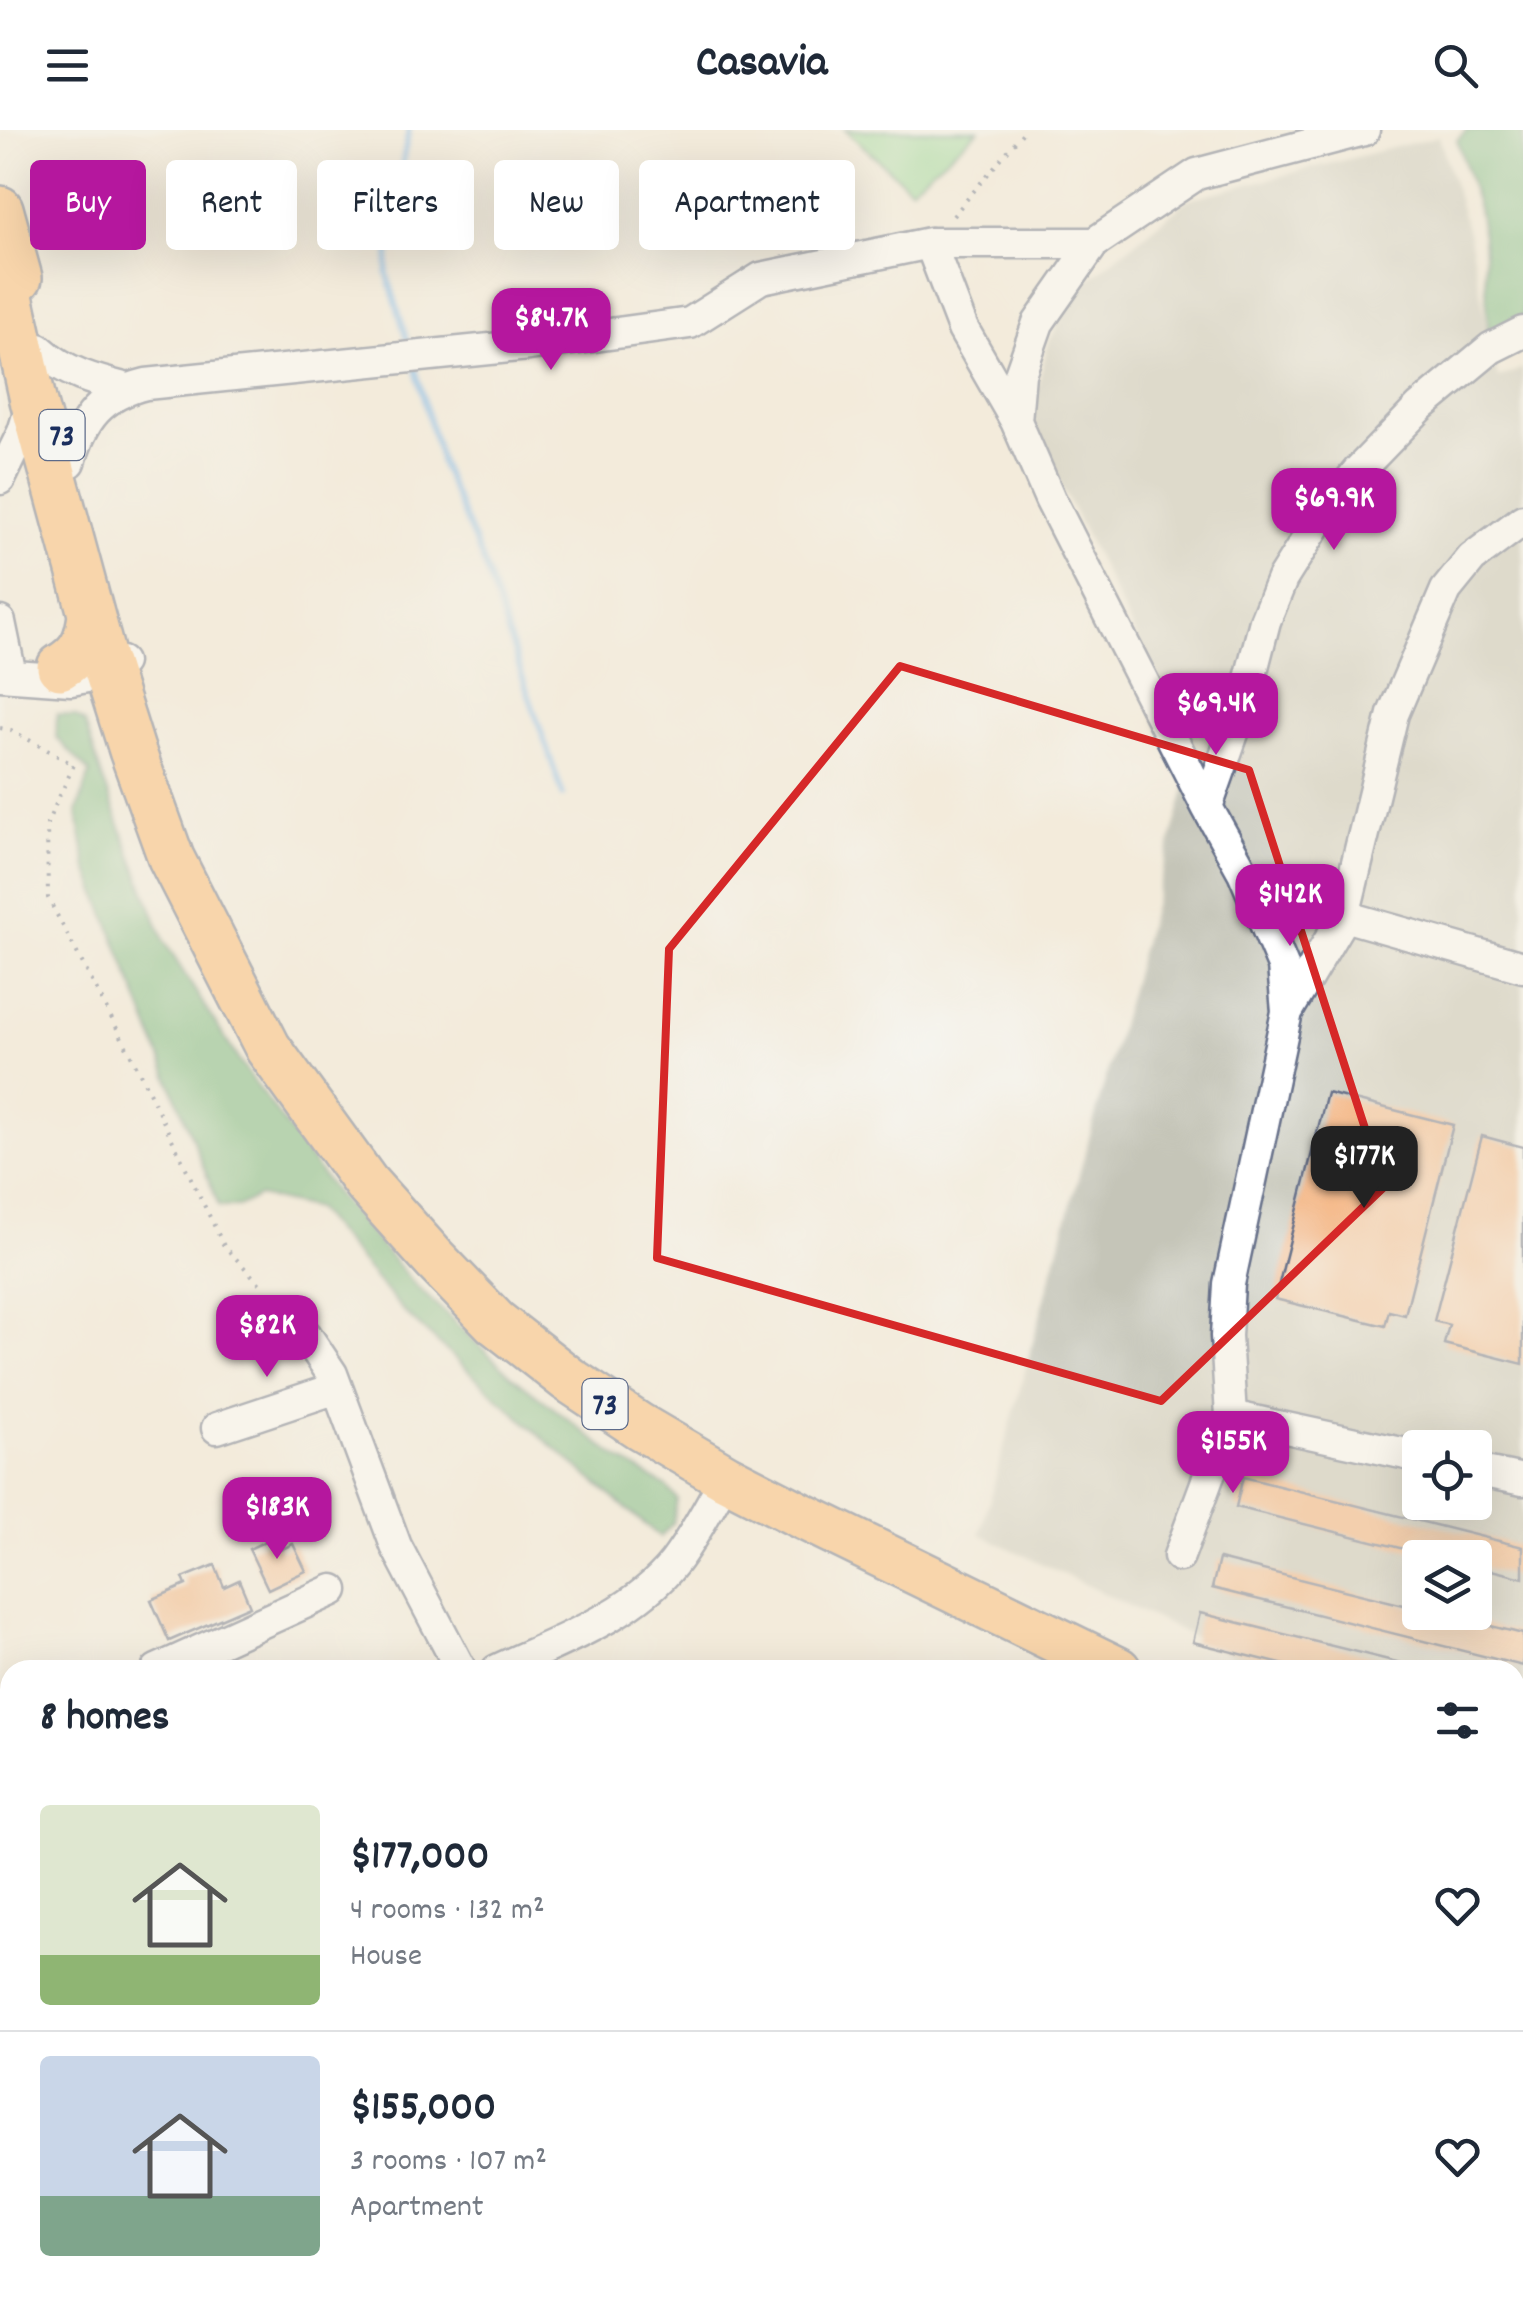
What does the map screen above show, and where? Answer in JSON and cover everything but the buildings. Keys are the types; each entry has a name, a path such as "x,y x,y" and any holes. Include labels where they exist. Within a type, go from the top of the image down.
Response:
{"highway":[{"name":"73","path":"0,210 70,462 97,674"},
{"name":"73","path":"0,251 33,400 91,614 80,654 97,674 169,814 229,973 268,1048 366,1184 495,1322 640,1426 726,1477 1098,1660"}],"street":[{"path":"1016,420 1020,374 1038,322 1094,242 1197,174 1364,130"},
{"path":"70,462 89,416 128,388 146,384 528,346 690,323 761,278 930,242 1094,242"},
{"path":"930,242 963,329 1016,420 1050,499 1242,872 1283,966 1286,1012 1229,1284 1226,1336 1230,1416 1178,1556"},
{"path":"1207,807 1244,702 1264,621 1282,579 1321,517 1358,471 1420,407 1491,348 1523,332"},
{"path":"39,350 70,371 128,388"},
{"path":"0,479 23,432 33,400"},
{"path":"1286,1012 1344,916 1393,714 1446,590 1472,558 1523,520"},
{"path":"0,622 5,675 97,674"},
{"path":"1344,916 1523,967"},
{"path":"273,1310 306,1335 332,1374 396,1546 456,1660"},
{"path":"216,1428 337,1388"},
{"path":"1230,1416 1402,1454"},
{"path":"1492,1474 1523,1480"},
{"path":"517,1660 638,1599 676,1561 726,1477"},
{"path":"183,1660 333,1590"}],"path":[{"path":"930,242 1024,130"},
{"path":"0,728 11,730 74,765 47,823 48,898 132,1057 224,1246 263,1287 273,1310"}],"highlighted area":[{"path":"900,666 1249,770 1384,1187 1161,1401 657,1258 669,949"}],"shaded area":[{"path":"1439,136 1469,236 1498,378 1523,368 1523,1660 1240,1660 980,1534 1195,754 1032,428 1048,343 1080,287 1189,199"}],"green space":[{"path":"845,130 979,130 910,188"},
{"path":"1467,130 1523,130 1523,332 1489,339 1483,237 1457,140"},
{"path":"57,714 75,716 85,723 164,941 239,1061 335,1193 416,1286 511,1375 618,1458 667,1487 677,1499 673,1523 660,1537 405,1313 315,1209 259,1196 238,1207 219,1207 87,867 77,812 90,773 56,737"}],"waterway":[{"path":"409,130 395,198 387,273 410,350"},
{"path":"415,367 441,464 483,561 563,795"}]}
